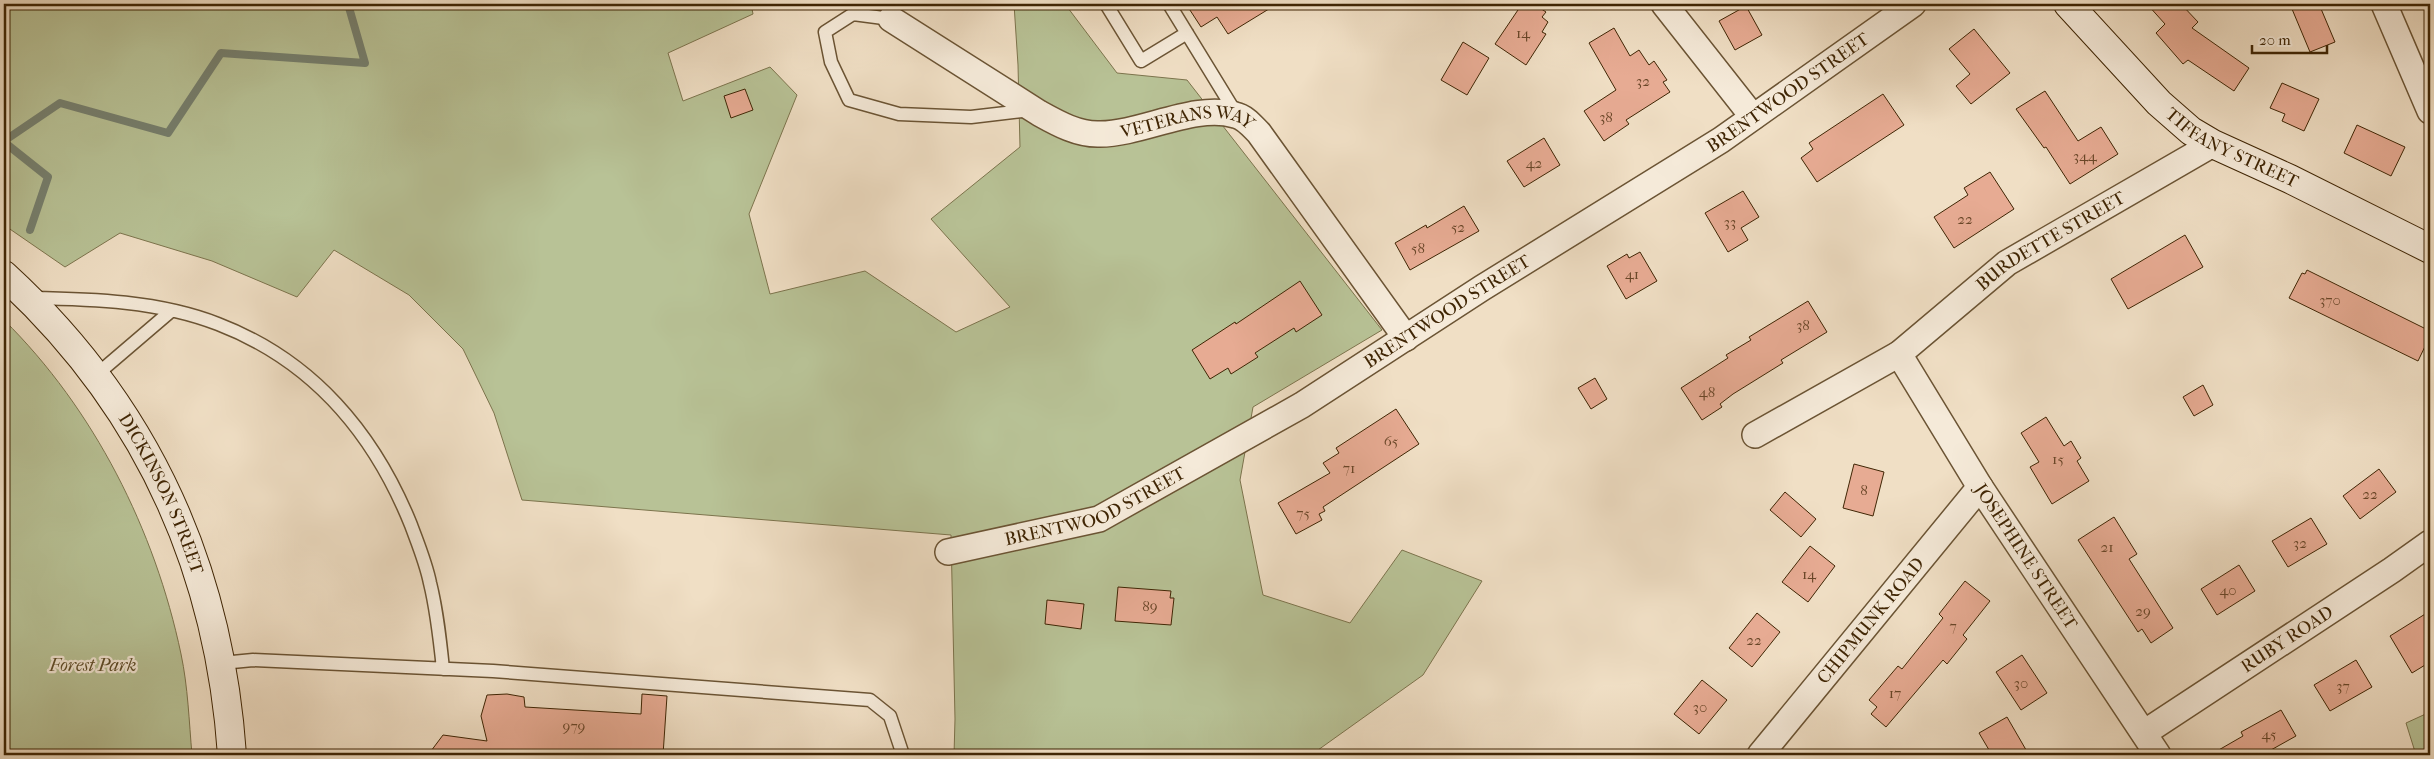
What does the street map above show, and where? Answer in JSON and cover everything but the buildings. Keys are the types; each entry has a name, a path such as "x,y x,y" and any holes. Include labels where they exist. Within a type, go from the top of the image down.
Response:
{"main road":[{"name":"TIFFANY STREET","path":"2068,4 2171,115 2191,131 2213,144 2290,179 2430,249"},
{"name":"DICKINSON STREET","path":"4,275 28,298 95,376 138,435 167,492 197,568 222,663 232,755"}],"street":[{"path":"1664,4 1753,117"},
{"name":"BRENTWOOD STREET","path":"948,552 1100,520 1302,405 1753,117 1913,4"},
{"path":"2384,4 2430,111"},
{"name":"VETERANS WAY","path":"891,19 1056,123 1097,135 1117,134 1201,114 1226,113 1237,115 1259,133 1406,338"},
{"name":"BURDETTE STREET","path":"1755,435 1899,354 2007,263 2213,144"},
{"name":"JOSEPHINE STREET","path":"1899,354 1980,487 2158,755"},
{"name":"CHIPMUNK ROAD","path":"1760,755 1980,487"},
{"name":"RUBY ROAD","path":"2144,734 2430,543"}],"lane":[{"path":"1106,4 1142,61 1187,33"},
{"path":"1169,4 1237,115"},
{"path":"891,19 853,14 825,32 831,62 849,100 899,114 971,117 1033,110"},
{"path":"28,298 81,298 138,304 171,311 217,324 286,359 310,377 341,406 389,476 422,554 430,582 443,669"},
{"path":"95,376 171,311"},
{"path":"222,663 253,660 443,669 730,688 870,700 890,716 903,755"}],"green space":[{"path":"4,4 751,4 753,14 668,53 683,101 770,67 797,95 749,214 770,294 865,271 956,332 1010,307 931,219 1020,147 1014,4 1065,4 1117,73 1187,80 1382,330 1253,407 1240,480 1263,595 1350,623 1402,550 1482,581 1423,675 1311,755 954,755 951,535 522,500 494,413 463,349 409,295 334,250 297,297 212,261 120,233 65,267 4,225"},
{"name":"Forest Park","path":"4,320 66,392 93,432 137,517 155,562 170,608 181,654 187,691 192,755 4,755"},
{"path":"2430,712 2430,755 2416,755 2406,723"}],"waterway":[{"path":"4,141 60,103 168,133 221,53 365,63 348,4"},
{"path":"4,142 48,177 30,230"}]}
